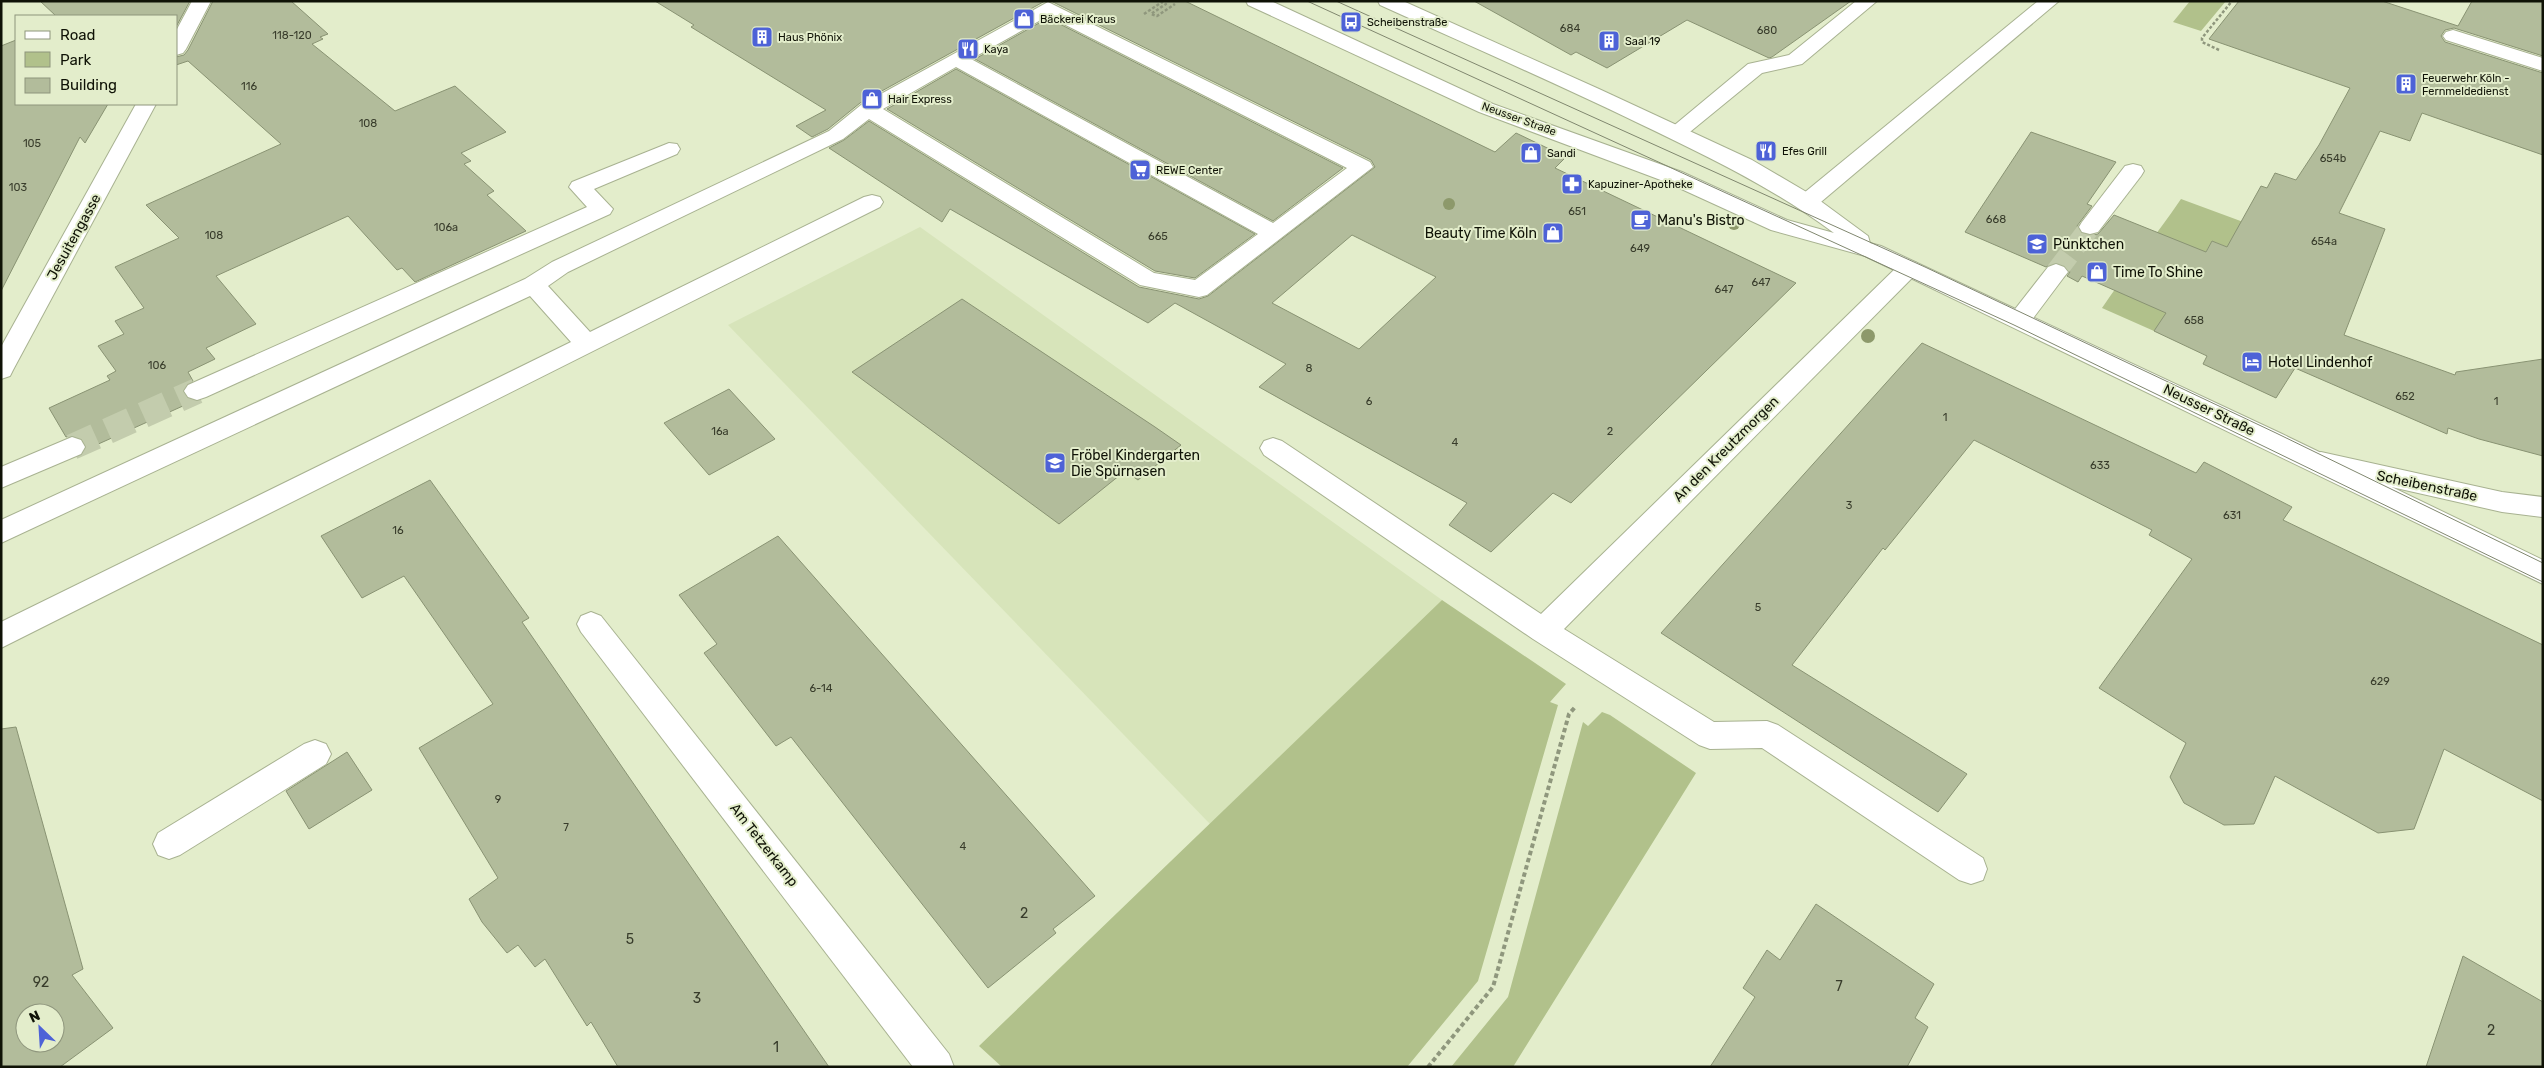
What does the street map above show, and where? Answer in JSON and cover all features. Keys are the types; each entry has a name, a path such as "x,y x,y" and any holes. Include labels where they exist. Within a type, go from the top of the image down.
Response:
{"street":[{"path":"178,45 202,1"},
{"name":"Neusser Straße","path":"1255,1 1486,108 1674,176 1779,225 1873,251 2020,319 2543,573"},
{"name":"Neusser Straße","path":"1387,1 1678,132 1744,165 1807,202 1873,251"},
{"path":"1678,132 1755,68 1795,60 1868,1"},
{"path":"1807,202 2050,1"},
{"path":"1,532 533,285 560,266 836,135 868,109 1048,8 1362,167 1199,290 1148,280 868,109"},
{"path":"2453,36 2543,65"},
{"path":"956,59 1274,233"},
{"name":"Jesuitengasse","path":"1,370 145,105"},
{"path":"197,390 602,209 580,187 669,149"},
{"path":"2090,227 2133,170"},
{"path":"1,636 872,202"},
{"name":"An den Kreutzmorgen","path":"1543,631 1908,268"},
{"path":"2020,319 2056,272"},
{"path":"533,285 587,344"},
{"path":"1,478 72,447"},
{"path":"1272,448 1608,674 1710,736 1767,734 1971,869"},
{"name":"Scheibenstraße","path":"2312,460 2502,502 2543,507"},
{"name":"Am Tetzerkamp","path":"591,624 936,1067"},
{"path":"169,844 315,754"}],"path":[{"path":"2219,50 2202,42 2202,38 2232,1"},
{"path":"1142,15 1162,2 1166,4 1152,14 1157,16 1174,4"},
{"path":"1428,1067 1493,987 1569,714 1608,674"}],"shaded area":[{"name":"Fröbel Kindergarten Die Spürnasen","path":"920,227 1442,600 1210,824 728,325"}],"green space":[{"path":"2190,1 2226,1 2201,31 2173,22"},
{"path":"2181,199 2246,223 2232,249 2212,241 2194,273 2154,331 2102,308"},
{"path":"1442,600 1566,684 1550,702 1558,705 1478,981 1407,1067 1002,1067 979,1046"},
{"path":"1602,712 1610,715 1696,773 1513,1067 1451,1067 1508,997 1583,722 1588,726"}],"building":[{"path":"40,1 190,1 178,23 178,15 55,15"},
{"path":"213,1 291,1 328,34 320,37 323,39 312,44 395,111 455,86 506,132 461,153 471,161 464,164 494,191 487,195 526,231 415,282 402,268 397,270 348,216 216,276 256,324 206,348 215,359 188,372 193,381 186,384 182,390 186,398 194,401 85,450 87,446 82,438 73,435 66,437 49,408 110,380 107,376 116,371 98,346 124,334 115,321 144,308 115,267 179,238 146,205 281,144 188,61 178,64 178,56 184,55"},
{"path":"655,1 1045,1 860,103 828,129 812,137 796,126 826,110 691,27 694,25"},
{"path":"1051,1 1185,1 1495,152 1516,133 1566,157 1555,168 1796,283 1571,503 1553,493 1491,552 1449,525 1467,503 1259,387 1286,364 1175,303 1148,323 950,209 942,222 829,148 844,140 869,121 1139,287 1199,299 1208,296 1375,167 1371,160","holes":["1352,235 1436,277 1359,349 1272,303"]},
{"path":"1474,1 1851,1 1769,58 1687,20 1607,68 1576,52 1571,55"},
{"path":"2239,1 2382,1 2458,26 2472,1 2543,1 2543,56 2454,28 2445,30 2441,36 2445,42 2543,73 2543,155 2422,113 2410,141 2380,131 2339,213 2385,229 2344,335 2455,375 2456,372 2543,359 2543,456 2479,439 2448,428 2447,434 2295,368 2276,398 2203,364 2207,356 2154,331 2166,313 2082,276 2078,282 2067,276 2070,272 2065,265 2055,262 2046,267 1965,232 2031,132 2116,162 2087,204 2092,206 2077,226 2082,234 2090,236 2098,234 2114,215 2206,252 2212,241 2227,247 2261,186 2267,188 2275,173 2296,180 2319,145 2350,88 2209,39"},
{"path":"1048,18 1343,168 1273,221 975,59"},
{"path":"15,40 15,105 107,105 85,143 80,137 1,291 1,46"},
{"path":"956,69 1255,234 1195,278 1155,271 887,109"},
{"path":"962,299 1181,445 1138,480 1125,471 1059,524 852,372"},
{"path":"1922,343 2196,473 2204,462 2292,507 2283,520 2543,645 2543,801 2444,749 2414,829 2378,833 2275,776 2254,824 2224,825 2184,803 2170,777 2186,743 2099,688 2192,559 2149,535 2152,530 1974,440 1885,550 1883,548 1792,665 1967,774 1938,812 1661,633"},
{"path":"729,389 775,439 709,475 664,423"},
{"path":"430,480 529,618 522,622 829,1067 618,1067 591,1022 587,1026 545,959 535,967 518,945 507,953 482,922 469,899 498,878 419,748 493,704 404,576 362,598 321,536"},
{"path":"778,536 1095,896 1053,929 1056,933 988,988 791,737 776,746 704,653 717,644 679,595"},
{"path":"16,727 83,969 72,975 113,1028 60,1067 1,1067 1,729"},
{"path":"347,752 372,790 309,829 286,791"},
{"path":"1816,904 1934,984 1915,1018 1928,1027 1907,1067 1710,1067 1755,997 1743,988 1767,950 1780,960"},
{"path":"2463,956 2543,1002 2543,1067 2426,1067"}],"tunnel":[{"path":"2056,272 2090,227"},
{"path":"72,447 197,391"}],"tram line":[{"path":"1307,1 2014,325 2543,582"},
{"path":"1336,1 1925,267 2276,433 2543,563"}],"place":[{"name":"Bäckerei Kraus","path":"1024,19"},
{"name":"Scheibenstraße","path":"1351,22"},
{"name":"Haus Phönix","path":"762,37"},
{"name":"Saal 19","path":"1609,41"},
{"name":"Kaya","path":"968,49"},
{"name":"Feuerwehr Köln - Fernmeldedienst","path":"2406,84"},
{"name":"Hair Express","path":"872,99"},
{"name":"Efes Grill","path":"1766,151"},
{"name":"Sandi","path":"1531,153"},
{"name":"REWE Center","path":"1140,170"},
{"name":"Kapuziner-Apotheke","path":"1572,184"},
{"name":"Manu's Bistro","path":"1641,220"},
{"name":"Beauty Time Köln","path":"1553,233"},
{"name":"Pünktchen","path":"2037,244"},
{"name":"Time To Shine","path":"2097,272"},
{"name":"Hotel Lindenhof","path":"2252,362"},
{"name":"Fröbel Kindergarten Die Spürnasen","path":"1055,463"}]}
